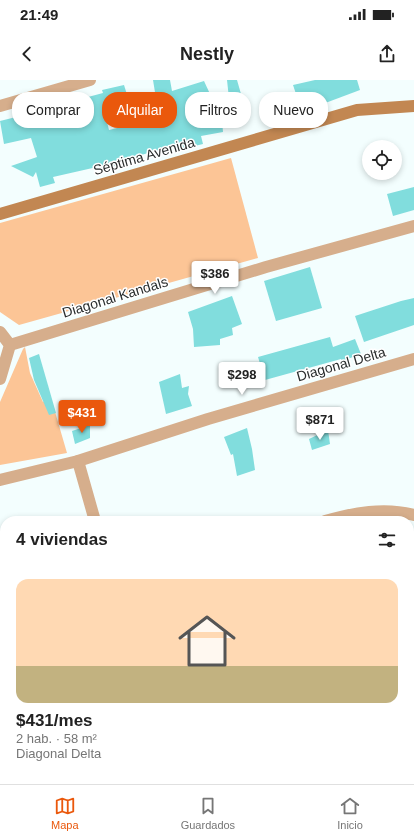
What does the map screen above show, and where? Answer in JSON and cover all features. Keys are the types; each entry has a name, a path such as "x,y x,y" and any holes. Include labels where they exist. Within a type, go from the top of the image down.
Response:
{"street":[{"path":"0,106 90,80"},
{"name":"Séptima Avenida","path":"0,214 357,110 414,106"},
{"name":"Diagonal Kandals","path":"10,345 266,267 414,226"},
{"path":"0,332 10,345 0,379"},
{"name":"Diagonal Delta","path":"0,480 78,461 208,419 414,359"},
{"path":"78,461 94,516"},
{"path":"344,516 381,511 401,512 414,515"}],"shaded area":[{"path":"231,158 258,258 19,325 0,312 0,223"},
{"path":"25,347 30,373 43,402 51,398 67,453 0,465 0,402"}],"building":[{"path":"153,80 170,80 172,91 204,81 209,92 185,92 185,128 223,128 223,132 201,136 203,144 178,150 177,145 141,155 142,159 98,170 97,167 53,177 55,183 40,187 36,172 33,177 11,166 37,157 31,138 4,144 0,121 12,118 12,128 94,128 94,95 102,93 102,128 108,128 109,130 117,128 177,128 177,92 155,92"},
{"path":"227,80 237,80 240,92 228,92"},
{"path":"315,80 357,80 360,90 328,102 328,92 295,92 293,85"},
{"path":"124,85 126,92 103,92 102,90"},
{"path":"414,187 414,210 393,216 387,194"},
{"path":"310,267 322,308 276,321 264,281"},
{"path":"232,296 242,324 232,328 233,335 220,339 220,345 194,347 193,329 188,312"},
{"path":"414,298 414,325 364,342 355,316"},
{"path":"330,337 333,347 355,339 361,354 342,361 341,359 265,380 258,357"},
{"path":"39,354 56,413 49,415 34,380 29,358"},
{"path":"180,374 182,388 189,386 188,394 192,406 166,414 159,382"},
{"path":"90,425 90,438 75,444 72,431"},
{"path":"247,428 255,470 237,476 233,454 231,455 224,437"},
{"path":"328,430 330,444 312,450 309,439"}]}
